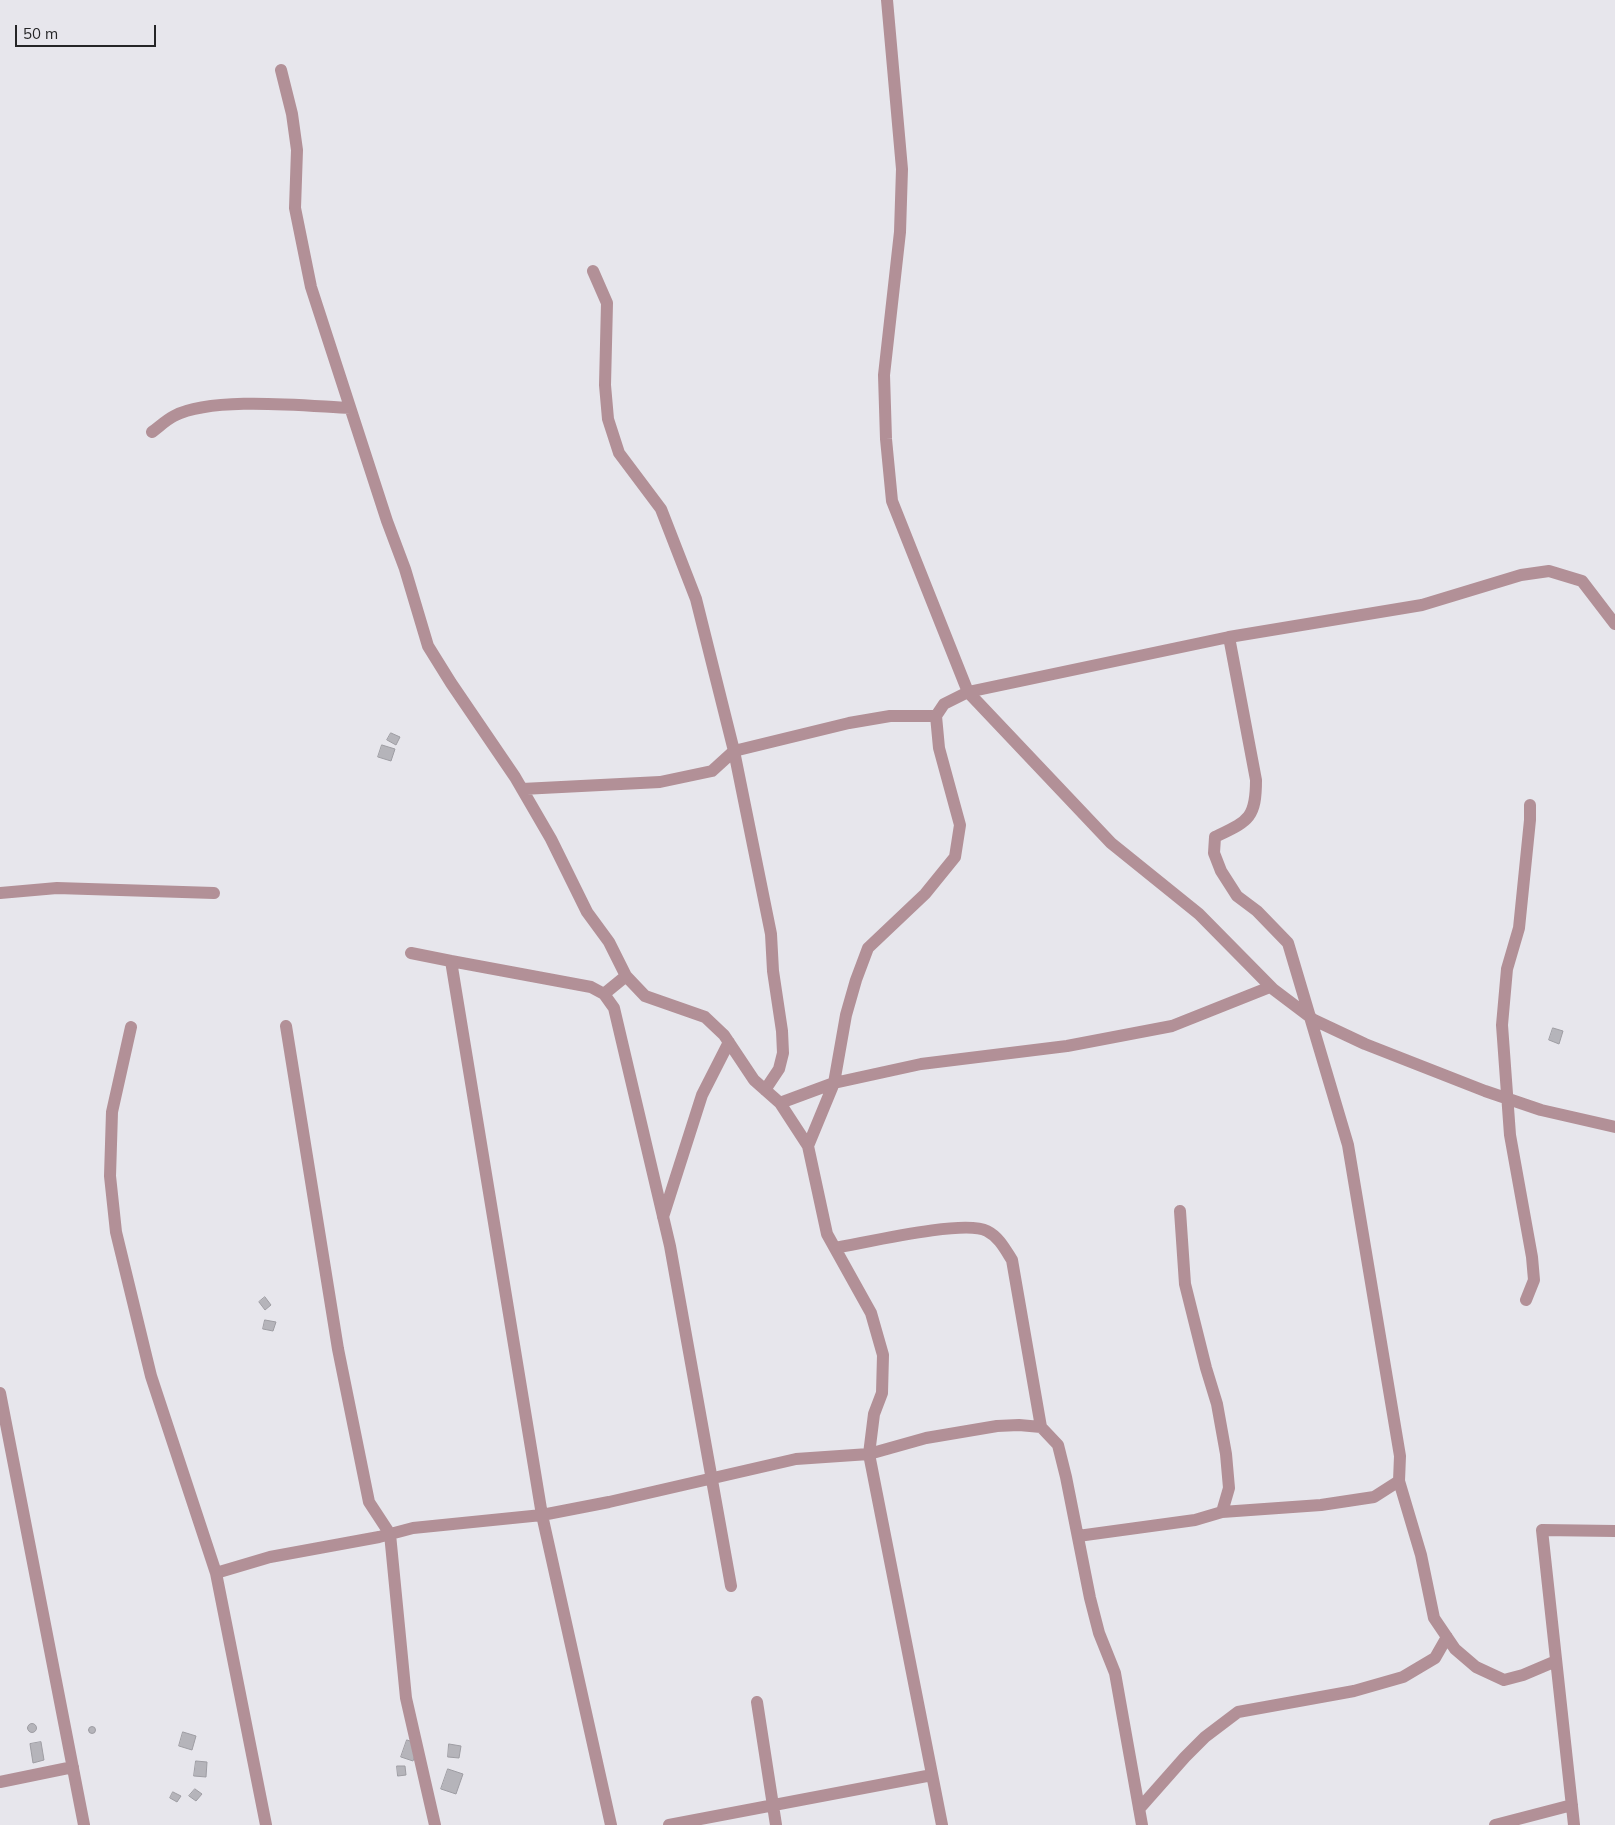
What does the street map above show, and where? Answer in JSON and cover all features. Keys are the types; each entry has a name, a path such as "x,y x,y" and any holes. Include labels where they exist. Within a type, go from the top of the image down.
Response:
{"street":[{"path":"887,0 902,169 900,232 884,375 886,439 892,501 968,692 1111,843 1199,914 1270,987 1310,1017 1365,1044 1541,1110 1615,1127"},
{"path":"281,70 292,114 298,150 295,208 313,296 405,569 428,646 522,789 568,871 587,912 609,942 626,976 645,996 705,1018 729,1042 754,1080 780,1103 808,1146 827,1234 871,1313 883,1355 882,1393 874,1414 868,1454 942,1825"},
{"path":"593,271 607,303 605,385 608,419 619,453 661,508 696,599 734,751 771,934 773,971 782,1031 783,1053 779,1069 765,1090"},
{"path":"152,432 175,416 208,407 254,404 350,408"},
{"path":"808,1146 834,1083 846,1015 868,948 925,894 955,857 960,825 940,748 936,716 944,704 968,692 1229,637 1422,605 1520,575 1549,571 1582,581 1615,624"},
{"path":"1229,637 1256,780 1256,801 1250,816 1216,837 1214,853 1221,871 1237,896 1257,911 1288,943 1348,1145 1400,1456 1399,1482 1421,1555 1434,1618 1455,1649 1476,1667 1504,1680 1523,1675 1556,1661"},
{"path":"522,789 660,782 712,771 734,751 849,722 890,716 936,716"},
{"path":"1526,1300 1534,1280 1532,1257 1510,1135 1502,1025 1507,968 1519,928 1530,805"},
{"path":"0,892 57,888 214,893"},
{"path":"411,953 591,987 604,994 614,1008 663,1217 731,1586"},
{"path":"451,961 542,1515 611,1825"},
{"path":"604,994 626,976"},
{"path":"780,1103 834,1083 921,1064 1067,1046 1124,1037 1172,1026 1270,987"},
{"path":"286,1026 338,1349 370,1502 390,1534 406,1698 435,1825"},
{"path":"131,1027 112,1112 110,1176 116,1232 151,1376 216,1573 266,1825"},
{"path":"663,1217 702,1095 729,1042"},
{"path":"1180,1210 1185,1284 1206,1368 1218,1404 1226,1454 1229,1488 1222,1512"},
{"path":"835,1248 961,1227 986,1230 1001,1242 1012,1260 1041,1427 1058,1445 1099,1632 1115,1673 1142,1825"},
{"path":"0,1393 84,1825"},
{"path":"216,1573 270,1557 414,1528 542,1515 796,1459 868,1454 926,1438 987,1428 1019,1425 1041,1427"},
{"path":"1078,1536 1195,1520 1222,1512 1321,1505 1374,1497 1399,1482"},
{"path":"1574,1825 1542,1530 1615,1531"},
{"path":"1139,1809 1185,1757 1206,1737 1238,1712 1354,1691 1403,1677 1435,1658 1448,1637"},
{"path":"757,1702 776,1825"},
{"path":"0,1782 73,1767"},
{"path":"669,1825 932,1775"},
{"path":"1495,1825 1572,1805"}],"building":[{"path":"391,733 400,737 396,745 387,740"},
{"path":"382,745 395,749 391,761 378,757"},
{"path":"1553,1028 1563,1031 1559,1044 1549,1040"},
{"path":"265,1297 271,1305 265,1310 259,1302"},
{"path":"265,1320 276,1322 273,1331 263,1329"},
{"path":"32,1723 37,1728 32,1733 27,1728"},
{"path":"92,1726 96,1730 92,1734 88,1730"},
{"path":"183,1732 196,1736 192,1750 179,1746"},
{"path":"407,1740 419,1744 413,1761 401,1757"},
{"path":"41,1742 44,1760 33,1763 30,1744"},
{"path":"449,1744 461,1746 459,1758 448,1757"},
{"path":"196,1761 207,1762 206,1777 194,1776"},
{"path":"397,1766 405,1766 406,1775 398,1776"},
{"path":"448,1769 463,1774 456,1794 441,1789"},
{"path":"195,1789 202,1794 196,1801 189,1796"},
{"path":"173,1792 181,1796 177,1802 170,1798"}]}
